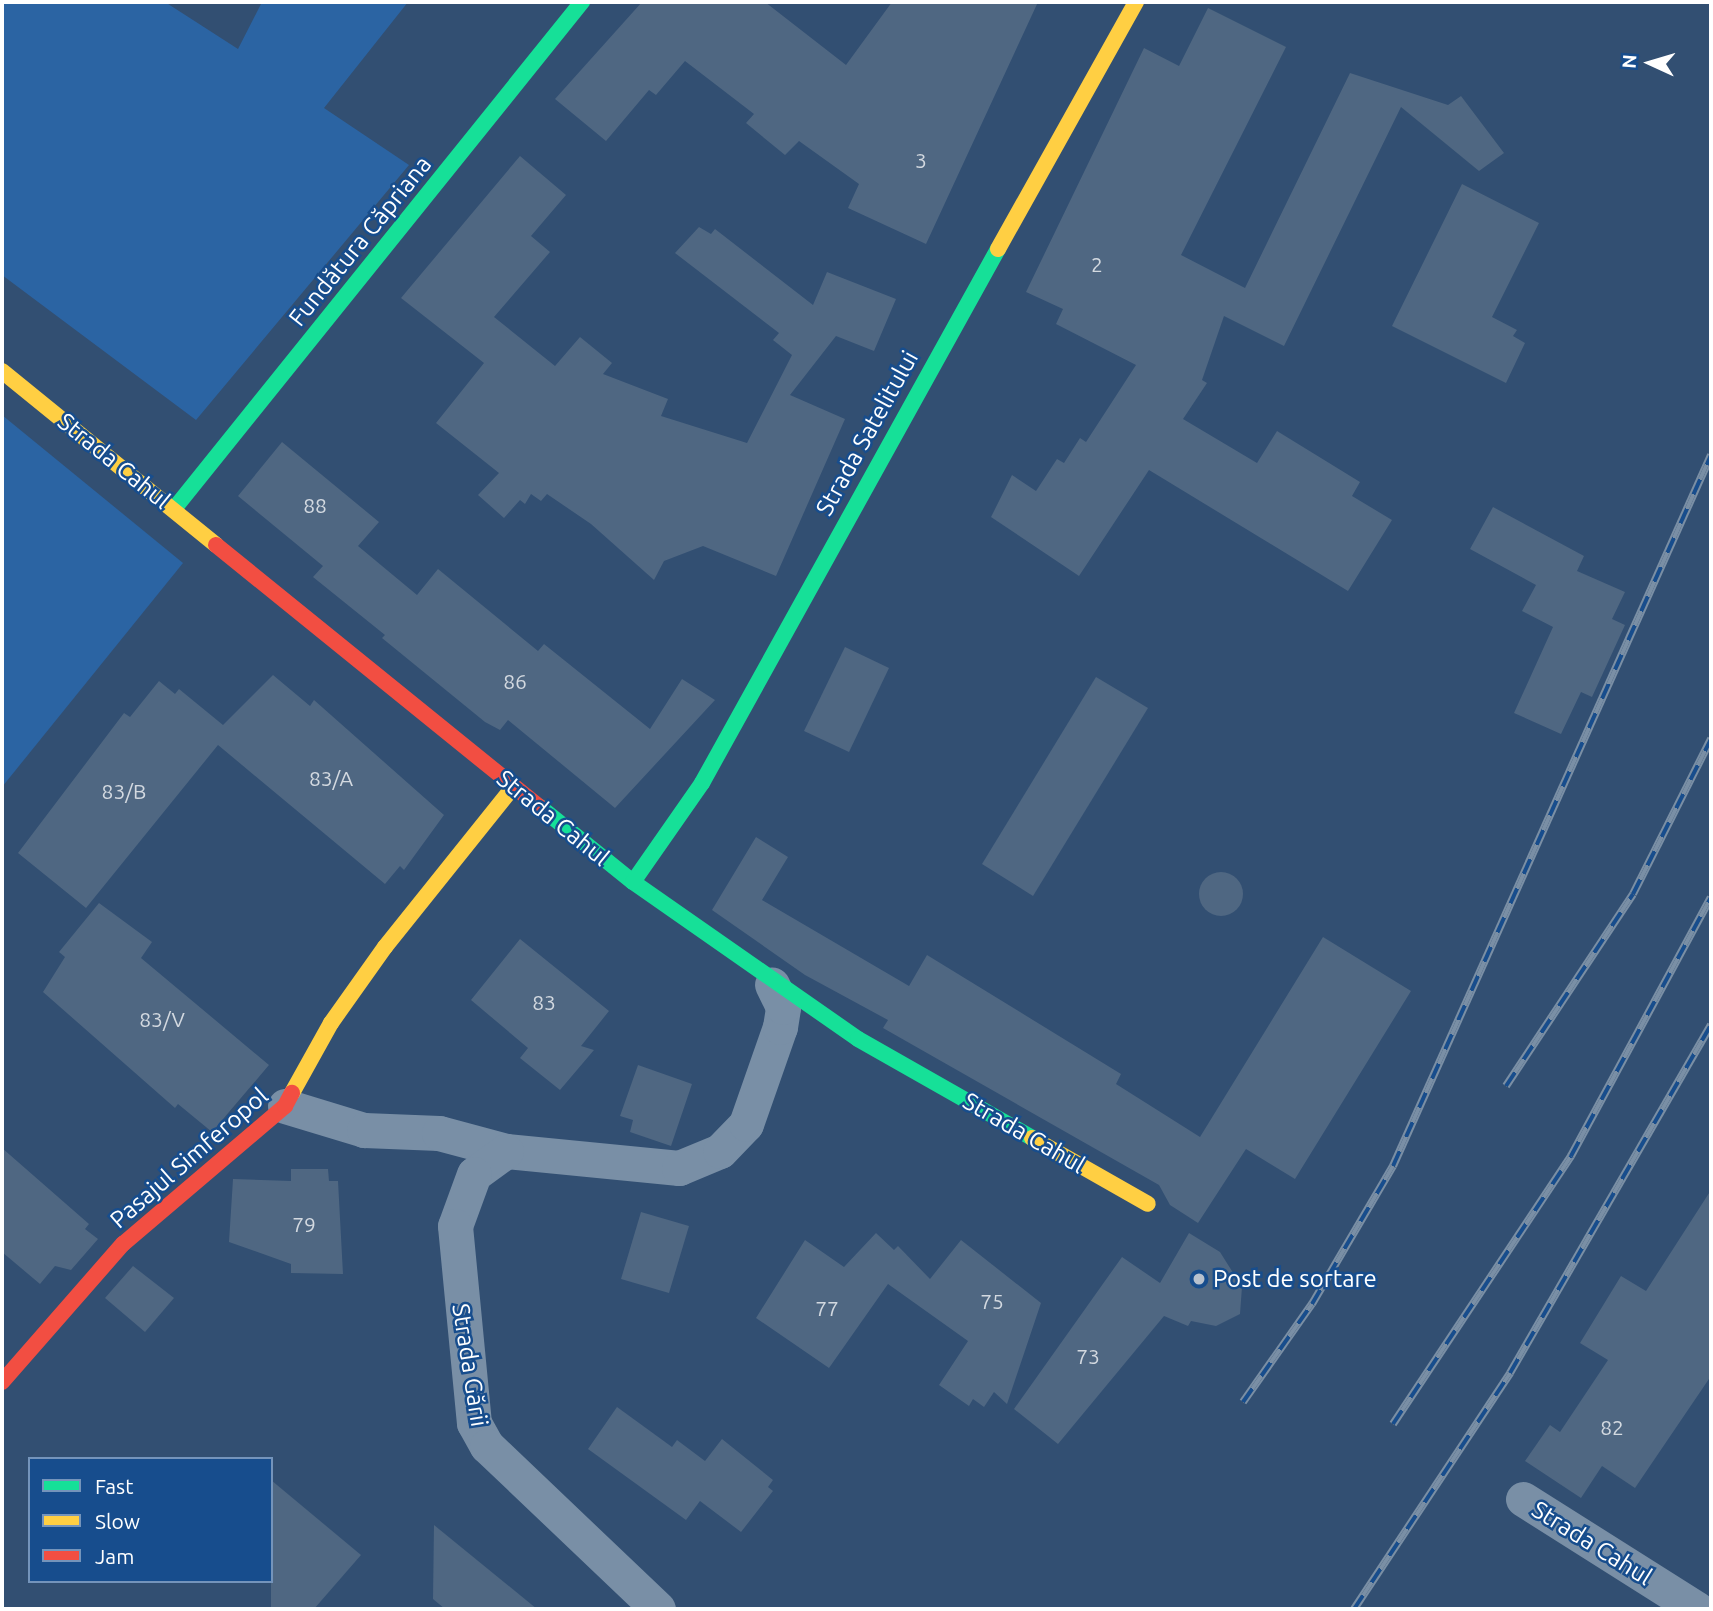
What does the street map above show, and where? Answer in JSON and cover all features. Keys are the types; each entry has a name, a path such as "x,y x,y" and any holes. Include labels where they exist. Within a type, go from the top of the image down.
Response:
{"street":[{"name":"Fundătura Căpriana","path":"174,509 582,2"},
{"name":"Strada Satelitului","path":"633,883 702,783 1136,2"},
{"name":"Strada Cahul","path":"2,371 633,883 772,984 1148,1204"},
{"name":"Pasajul Simferopol","path":"2,1382 123,1244 285,1106 331,1023 370,968 513,787"},
{"path":"285,1106 364,1130 455,1135 506,1151 652,1169 679,1168 720,1151 746,1124 770,1066 783,1007 772,984"},
{"name":"Strada Gării","path":"506,1151 474,1174 455,1226 474,1423 486,1446 658,1609"},
{"name":"Strada Cahul","path":"1523,1499 1698,1609"}],"shaded area":[{"path":"2,2 165,2 238,49 262,2 408,2 324,108 409,165 196,420 2,275"},
{"path":"2,415 183,563 2,787"}],"building":[{"path":"642,2 765,2 846,65 892,2 1038,2 926,244 848,208 859,184 799,141 785,155 746,123 754,114 685,61 656,95 649,90 606,141 555,99"},
{"path":"1208,8 1286,47 1181,255 1245,288 1350,73 1448,105 1461,96 1504,153 1479,171 1401,107 1284,346 1224,316 1202,380 1207,383 1183,419 1257,463 1277,431 1360,482 1352,496 1392,520 1348,591 1149,470 1079,576 991,517 1012,475 1036,491 1057,459 1064,463 1080,438 1086,442 1136,365 1056,324 1063,309 1026,292 1144,48 1179,66"},
{"path":"520,156 566,195 531,236 550,252 494,317 555,366 580,337 612,363 603,374 668,399 661,416 747,443 792,355 773,340 779,333 675,253 699,227 711,234 715,229 813,305 827,272 896,299 874,351 836,336 790,395 845,419 776,576 703,546 664,561 654,580 591,524 547,494 541,501 531,494 525,504 520,500 504,518 478,495 499,473 436,423 484,363 401,298"},
{"path":"1462,184 1539,223 1492,317 1517,330 1513,336 1525,343 1506,383 1392,326"},
{"path":"282,442 379,522 358,546 417,595 438,569 538,651 544,644 650,729 682,679 715,700 615,808 508,720 500,730 485,722 382,638 385,635 313,577 323,566 238,496"},
{"path":"1493,507 1584,556 1577,571 1625,592 1612,619 1625,625 1592,697 1581,692 1561,734 1514,713 1553,627 1522,611 1536,585 1470,549"},
{"path":"845,647 889,668 849,752 804,731"},
{"path":"273,675 310,706 314,700 444,815 404,870 400,866 385,884 218,745 86,908 18,853 124,713 130,717 159,681 175,694 179,689 223,725"},
{"path":"1096,677 1148,708 1033,896 982,864"},
{"path":"756,837 788,857 762,900 909,986 927,955 1121,1074 1116,1084 1200,1137 1323,937 1411,991 1295,1179 1246,1149 1198,1223 1170,1205 1159,1185 883,1028 888,1020 805,975 712,910"},
{"path":"1221,872 1236,879 1243,894 1236,909 1221,916 1206,909 1199,894 1206,879"},
{"path":"99,903 152,942 141,958 269,1065 212,1132 178,1104 175,1108 43,992 65,957 59,952"},
{"path":"520,939 609,1011 581,1046 594,1050 560,1090 520,1058 528,1048 471,1000"},
{"path":"638,1065 692,1084 671,1146 630,1132 633,1120 620,1116"},
{"path":"2,1148 89,1224 85,1229 98,1239 71,1270 55,1266 40,1284 2,1252"},
{"path":"291,1169 328,1169 329,1181 338,1181 343,1274 291,1273 291,1264 229,1242 233,1179 291,1181"},
{"path":"1711,1190 1711,1376 1635,1488 1602,1466 1581,1498 1525,1461 1550,1425 1560,1432 1608,1360 1580,1343 1621,1276 1646,1291"},
{"path":"641,1212 689,1226 669,1293 621,1279"},
{"path":"876,1233 894,1250 898,1246 930,1279 961,1240 1041,1303 1007,1404 994,1392 984,1407 973,1399 969,1406 939,1385 968,1341 888,1284 829,1368 756,1318 805,1240 844,1267"},
{"path":"1189,1233 1220,1252 1242,1287 1240,1314 1216,1326 1191,1321 1188,1326 1164,1316 1058,1444 1014,1409 1122,1257 1160,1283"},
{"path":"133,1266 174,1298 145,1332 105,1298"},
{"path":"617,1407 672,1447 677,1440 705,1461 722,1439 773,1480 768,1487 773,1491 741,1532 700,1501 686,1520 588,1449"},
{"path":"273,1482 361,1555 314,1609 271,1609"},
{"path":"434,1525 537,1609 445,1609 433,1599"}],"railway":[{"path":"1243,1402 1312,1304 1393,1166 1711,455"},
{"path":"1506,1086 1633,894 1711,739"},
{"path":"1393,1424 1571,1156 1711,897"},
{"path":"1354,1609 1510,1373 1711,1025"}],"traffic: fast":[{"path":"174,509 582,2"},
{"path":"633,882 702,783 998,249"},
{"path":"540,807 633,882 858,1039 1032,1138"}],"traffic: slow":[{"path":"998,249 1136,2"},
{"path":"2,371 216,545"},
{"path":"292,1093 331,1023 385,947 513,787"},
{"path":"1032,1138 1148,1204"}],"traffic: jam":[{"path":"216,545 540,807"},
{"path":"2,1382 123,1244 285,1106 292,1093"}],"place":[{"name":"Post de sortare","path":"1199,1279"}]}
